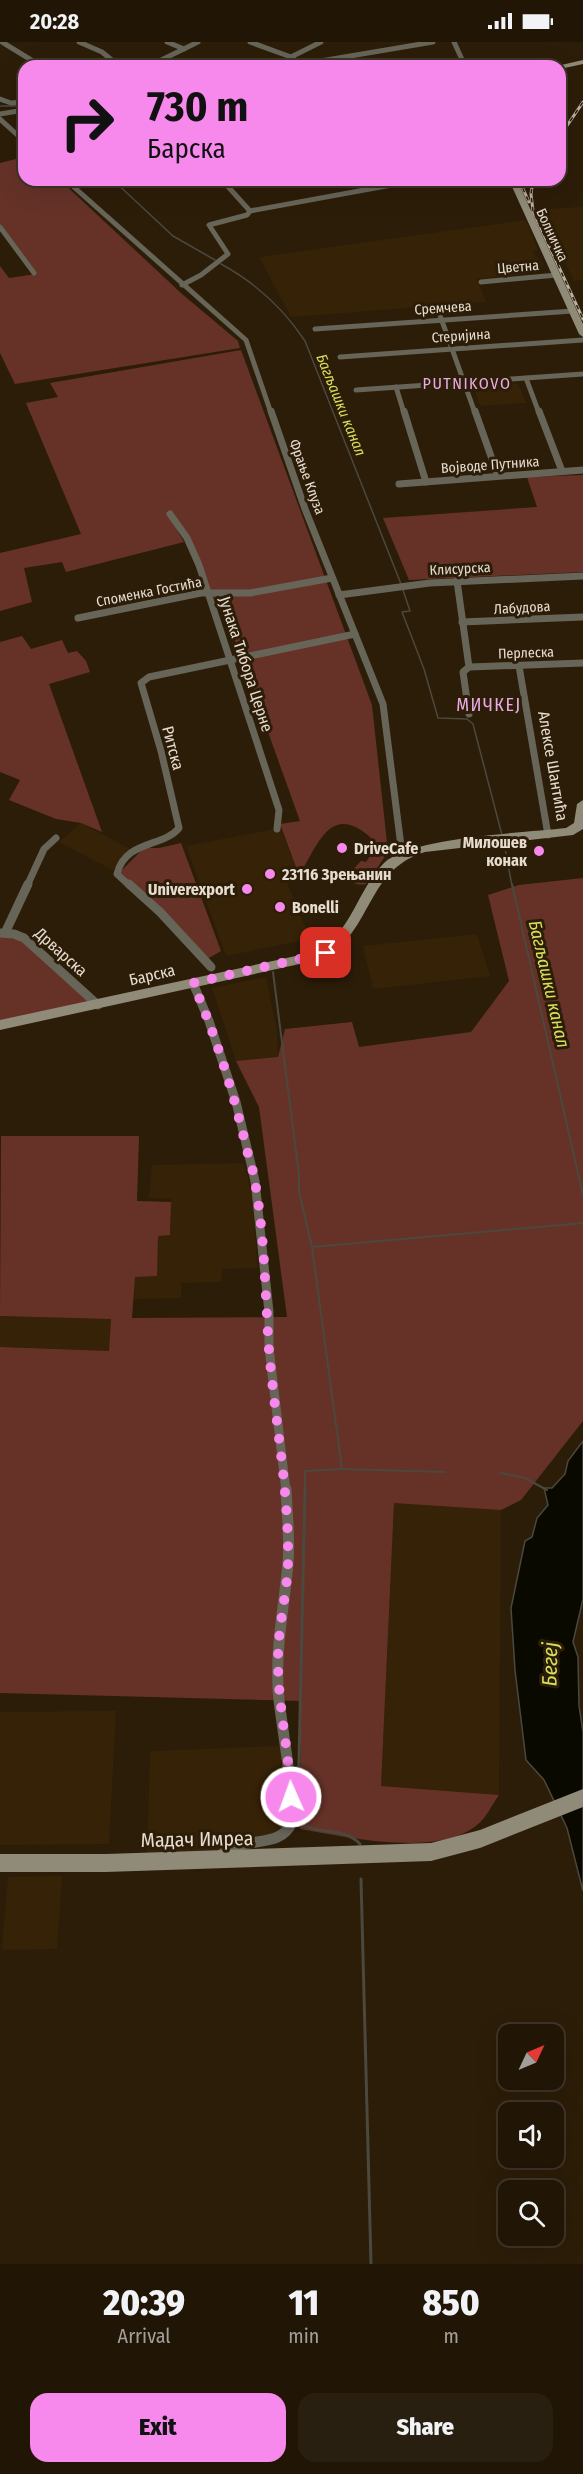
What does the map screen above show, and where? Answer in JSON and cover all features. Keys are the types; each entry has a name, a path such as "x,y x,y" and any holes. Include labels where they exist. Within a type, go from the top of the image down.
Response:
{"street":[{"path":"2,42 31,60"},
{"path":"79,42 102,52 112,60"},
{"path":"167,42 184,49"},
{"path":"161,60 198,42"},
{"path":"250,42 295,60"},
{"path":"291,57 321,42"},
{"path":"330,60 433,42"},
{"path":"454,42 462,60"},
{"path":"566,66 583,62"},
{"path":"0,99 11,103 18,102"},
{"path":"0,114 18,111"},
{"path":"0,119 18,136"},
{"name":"Фрање Клуза","path":"73,186 246,340 305,509 382,704 402,854"},
{"path":"227,186 250,211"},
{"path":"182,285 201,275 228,254 209,225 247,215 250,211 386,186"},
{"name":"Болничка","path":"516,186 583,334"},
{"path":"0,226 34,273"},
{"name":"Цветна","path":"481,282 557,275"},
{"path":"437,307 498,476"},
{"name":"Сремчева","path":"315,329 573,311"},
{"name":"Стеријина","path":"340,357 583,340"},
{"path":"356,390 583,374"},
{"path":"526,378 562,471"},
{"path":"396,387 426,482"},
{"name":"Војводе Путника","path":"399,484 583,470"},
{"name":"Јунака Тибора Церне","path":"170,514 188,544 208,592 231,659 279,810 277,829"},
{"name":"Клисурска","path":"339,595 457,581 583,576"},
{"name":"Споменка Гостића","path":"78,618 208,592 249,593 333,578"},
{"path":"457,581 469,667 463,672 469,714"},
{"name":"Лабудова","path":"462,622 583,616"},
{"name":"Ритска","path":"211,967 169,921 117,872 123,862 140,847 148,842 170,836 177,832 178,828 161,751 141,683 149,677 355,634"},
{"name":"Перлеска","path":"469,667 583,663"},
{"name":"Алексе Шантића","path":"402,854 425,848 548,835 519,666"},
{"path":"548,835 576,829 581,820 583,804"},
{"path":"2,933 44,849 56,838"},
{"name":"Барска","path":"0,1024 98,1005 319,956 333,949 341,940 386,867 402,854"},
{"name":"Дрварска","path":"2,933 24,938 98,1005"},
{"path":"193,983 223,1061 255,1181 269,1312 269,1348 286,1491 287,1571 279,1625 278,1665 279,1700 289,1759 293,1821 281,1837 271,1842 234,1845 225,1849 221,1855 222,1860"},
{"name":"Мадач Имреа","path":"0,1863 222,1860 431,1852 480,1839 583,1798"}],"shaded area":[{"path":"18,158 18,186 66,186 182,294 238,341 240,348 15,384 0,353 0,266 9,278 36,274 0,223 0,163"},
{"path":"583,207 583,280 574,281 546,224 545,209"},
{"path":"526,220 538,250 533,252 544,265 523,267 527,274 477,279 486,302 291,317 259,257"},
{"path":"241,350 372,705 388,852 366,884 355,884 346,877 361,861 366,862 374,850 370,837 346,824 337,825 329,830 315,847 303,869 296,867 280,824 300,821 236,643 173,512 167,513 184,542 66,572 62,562 24,568 32,602 0,611 0,553 81,534 26,403 58,397 50,383"},
{"path":"515,383 519,385 526,403 480,406 473,386"},
{"path":"583,475 583,572 409,580 383,518 537,507 527,477"},
{"path":"22,636 31,649 62,640 68,653 77,651 86,661 90,672 49,684 102,832 81,823 56,819 9,800 20,780 0,772 0,642"},
{"path":"81,823 134,851 112,870 59,842"},
{"path":"280,828 296,867 282,870 310,939 226,956 186,846"},
{"path":"181,843 221,951 204,961 120,872 144,848 159,848"},
{"path":"583,878 583,1421 521,1500 501,1510 394,1503 381,1786 499,1795 486,1815 477,1825 460,1835 439,1841 416,1843 366,1840 300,1829 301,1701 0,1693 0,1347 109,1351 111,1319 0,1316 1,1136 139,1136 137,1201 171,1202 170,1235 158,1236 157,1276 135,1277 132,1318 287,1317 259,1107 236,1061 278,1057 285,1029 352,1022 359,1047 471,1032 509,981 488,895 519,885"},
{"path":"477,934 490,976 373,989 363,946"},
{"path":"0,936 21,940 90,1003 0,1023"},
{"path":"266,977 277,1031 278,1057 236,1061 212,988"},
{"path":"244,1163 252,1196 258,1268 222,1269 221,1282 181,1283 181,1298 134,1299 135,1277 158,1235 170,1235 171,1199 149,1198 152,1165"},
{"path":"0,1316 111,1319 109,1351 0,1347"},
{"path":"394,1502 501,1510 499,1795 381,1786"},
{"path":"116,1711 109,1844 0,1845 0,1712"},
{"path":"281,1746 282,1833 229,1843 218,1848 210,1858 147,1857 150,1751"},
{"path":"62,1876 57,1949 2,1950 8,1877"}],"water":[{"name":"Бегеј","path":"583,1441 583,1599 573,1642 578,1657 579,1706 583,1732 583,1891 567,1828 544,1780 526,1760 515,1670 511,1608 525,1541 532,1537 537,1518 548,1505 544,1488 552,1488 565,1474 568,1461"}],"waterway":[{"name":"Багљашки канал","path":"0,106 18,106"},
{"name":"Багљашки канал","path":"119,186 173,236 215,260"},
{"name":"Багљашки канал","path":"221,264 268,297 305,341 401,584"},
{"name":"Багљашки канал","path":"403,590 410,611 402,612 424,669 438,718 467,719 473,724 502,835"},
{"name":"Багљашки канал","path":"505,848 512,886"},
{"name":"Багљашки канал","path":"512,884 583,1195"},
{"name":"Багљашки канал","path":"273,972 299,1175 299,1192 312,1247"},
{"name":"Багљашки канал","path":"312,1247 583,1223"},
{"name":"Багљашки канал","path":"312,1247 342,1469"},
{"path":"305,1489 305,1471 342,1469"},
{"name":"Багљашки канал","path":"342,1469 445,1472"},
{"path":"500,1473 525,1478 547,1490"},
{"path":"305,1489 298,1807 300,1823 315,1829 346,1835 360,1844"},
{"path":"361,1879 371,2264"}],"railway":[{"path":"566,127 583,102"},
{"path":"522,186 529,202"},
{"path":"532,186 533,211 583,319"}],"place":[{"name":"DriveCafe","path":"342,848"},
{"name":"Милошев конак","path":"539,851"},
{"name":"23116 Зрењанин","path":"270,874"},
{"name":"Univerexport","path":"247,889"},
{"name":"Bonelli","path":"280,907"}],"district":[{"name":"PUTNIKOVO","path":"467,383"},
{"name":"МИЧКЕЈ","path":"489,705"}],"route":[{"path":"291,1797 289,1759 279,1700 278,1665 279,1625 288,1561 286,1491 269,1348 269,1312 262,1230 255,1181 236,1102 209,1021 193,983 326,953"}]}
